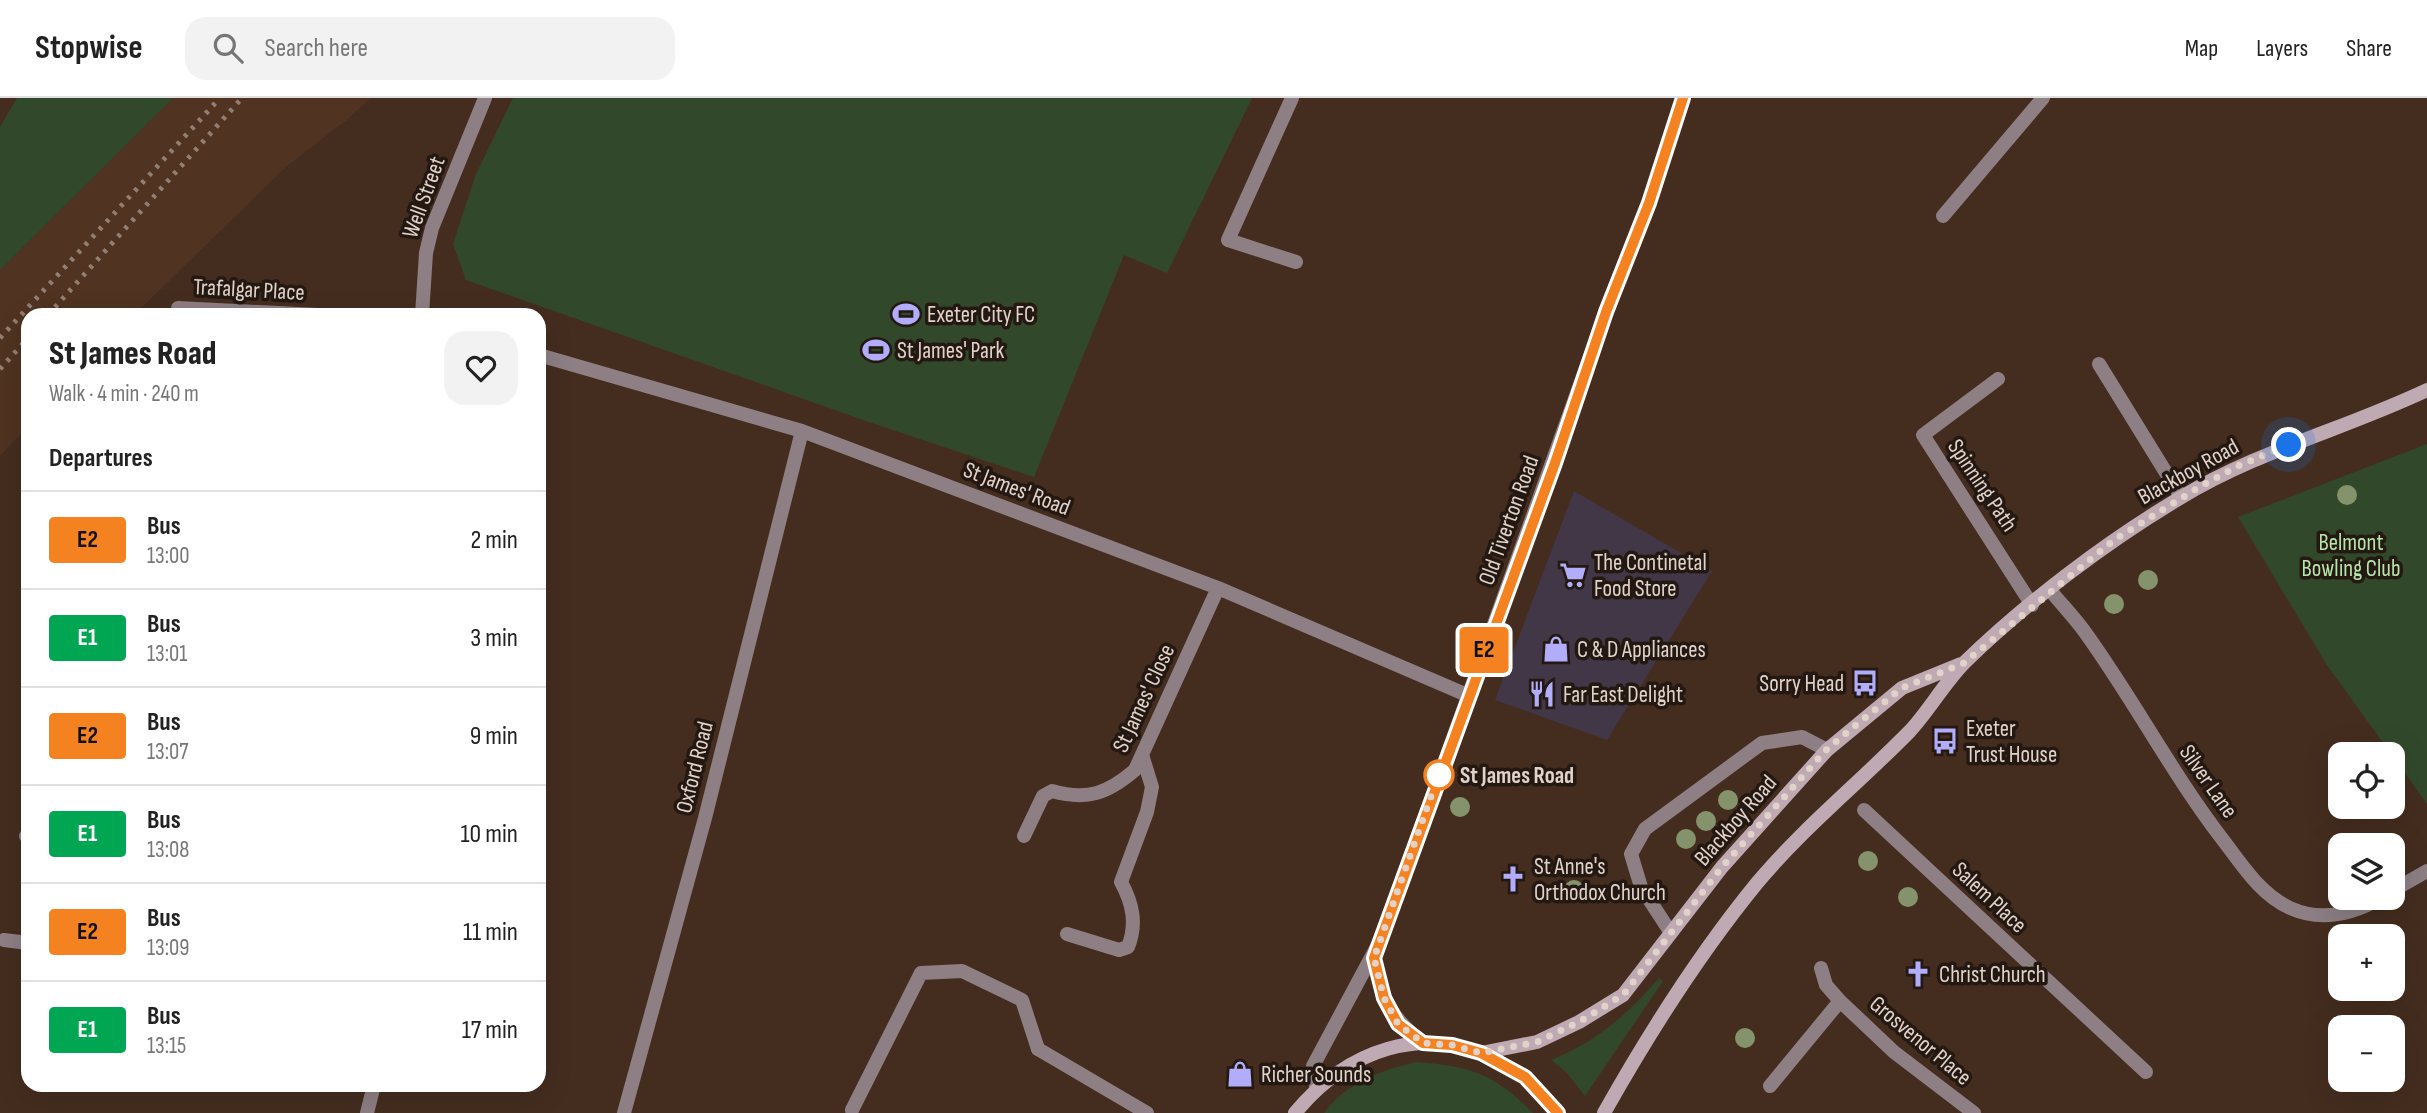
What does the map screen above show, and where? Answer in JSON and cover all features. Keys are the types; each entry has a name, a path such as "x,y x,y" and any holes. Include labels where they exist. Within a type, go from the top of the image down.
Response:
{"main road":[{"name":"Blackboy Road","path":"1604,1113 1662,1016 1758,883 1848,788 1910,731 1964,663 2114,540 2181,497 2240,465 2387,409 2427,390"},
{"name":"Blackboy Road","path":"1481,1053 1537,1042 1579,1022 1623,995 1722,867 1826,750 1902,688 1964,663"},
{"path":"1295,1113 1316,1087 1348,1064 1384,1049 1423,1043 1452,1045 1481,1053 1525,1077 1558,1113"}],"street":[{"name":"Well Street","path":"422,308 426,253 432,228 485,98"},
{"path":"1292,98 1228,240 1296,262"},
{"name":"Old Tiverton Road","path":"1316,1087 1313,1066 1374,958 1467,695 1555,463 1606,312 1649,203 1683,98"},
{"path":"1943,216 2043,98"},
{"name":"St James' Road","path":"546,357 802,431 1218,588 1467,695"},
{"path":"2099,364 2181,497"},
{"name":"Spinning Path","path":"1998,379 1923,435 2032,605"},
{"name":"Oxford Road","path":"624,1113 705,818 802,431"},
{"name":"St James' Close","path":"1024,835 1043,796 1052,791 1073,797 1111,790 1135,771 1218,588"},
{"name":"Silver Lane","path":"2050,590 2087,634 2184,790 2261,889 2287,906 2317,915 2341,915 2357,910"},
{"path":"1671,933 1641,887 1631,854 1645,829 1762,743 1802,737 1826,750"},
{"path":"1067,934 1119,950 1128,947 1134,932 1133,912 1121,882 1147,812 1152,786 1143,758"},
{"name":"Salem Place","path":"1864,810 2146,1072"},
{"path":"2405,884 2427,871"},
{"path":"4,940 21,942"},
{"path":"1374,958 1391,1012 1398,1024 1423,1043"},
{"name":"Grosvenor Place","path":"1821,968 1826,985 1840,1001 1894,1052 1974,1113"},
{"path":"852,1110 920,973 962,971 1023,1000 1038,1049 1147,1113"},
{"name":"Grosvenor Place","path":"1770,1086 1840,1001"},
{"path":"367,1113 372,1092"}],"shaded area":[{"path":"173,98 370,98 349,118 287,166 141,308 21,308 21,434 0,456 0,270"},
{"path":"1574,491 1712,571 1607,740 1495,700"}],"green space":[{"path":"17,98 173,98 0,270 0,127"},
{"name":"St James' Park","path":"513,98 1252,98 1167,273 1124,255 1034,477 866,421 466,280 453,244 476,174"},
{"name":"Belmont Bowling Club","path":"2427,444 2427,804 2405,773 2405,742 2382,742 2327,665 2238,517"},
{"path":"1659,978 1663,981 1585,1096 1567,1073 1551,1060 1597,1036 1635,1004"},
{"path":"1415,1062 1451,1066 1480,1074 1506,1089 1533,1113 1324,1113 1353,1086 1376,1074"}],"railway":[{"path":"28,308 220,98"},
{"path":"54,308 242,98"},
{"path":"0,338 21,315"},
{"path":"0,369 21,346"}],"bus line":[{"name":"E2","path":"1558,1113 1525,1077 1481,1053 1452,1045 1423,1043 1398,1024 1384,998 1374,958 1467,695 1555,463 1606,312 1649,203 1683,98"}],"place":[{"name":"Exeter City FC","path":"906,314"},
{"name":"St James' Park","path":"876,350"},
{"name":"The Continetal Food Store","path":"1573,575"},
{"name":"C & D Appliances","path":"1556,649"},
{"name":"Sorry Head","path":"1865,683"},
{"name":"Far East Delight","path":"1542,694"},
{"name":"Exeter Trust House","path":"1945,741"},
{"name":"St James Road","path":"1439,775"},
{"name":"St Anne's Orthodox Church","path":"1513,879"},
{"name":"Christ Church","path":"1918,974"},
{"name":"Richer Sounds","path":"1240,1074"}],"route":[{"path":"1439,775 1441,768 1374,958 1384,998 1398,1024 1423,1043 1452,1045 1481,1053 1537,1042 1579,1022 1623,995 1722,867 1826,750 1902,688 1964,663 2114,540 2181,497 2240,465 2289,445"}]}
